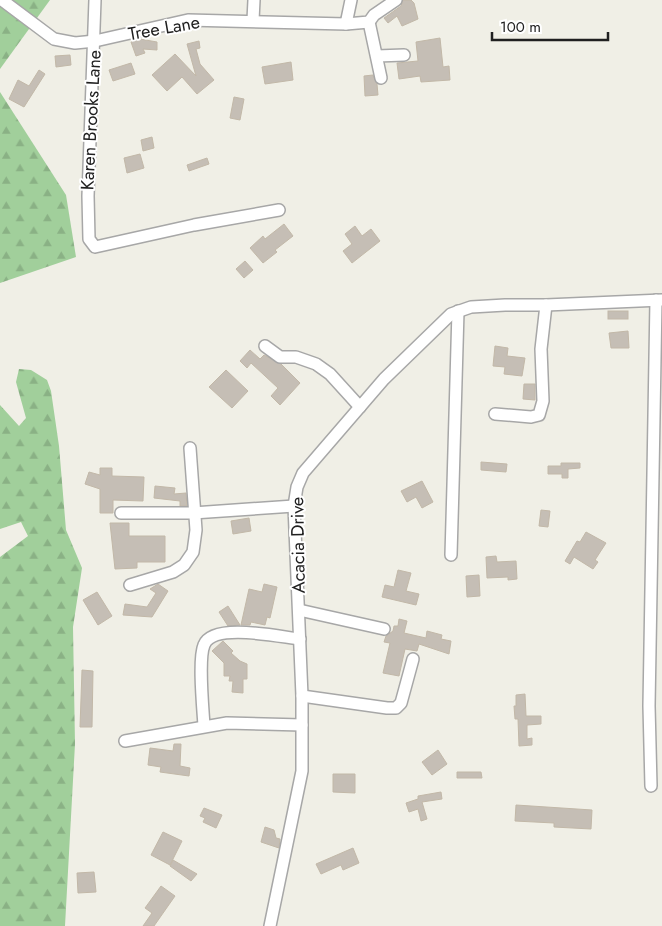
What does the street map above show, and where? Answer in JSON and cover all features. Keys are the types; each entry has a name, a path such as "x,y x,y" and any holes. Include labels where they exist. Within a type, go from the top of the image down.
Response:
{"street":[{"name":"Tree Lane","path":"2,0 54,39 75,43 95,42 188,20 253,20 346,24 369,22"},
{"name":"Karen Brooks Lane","path":"95,0 88,196 89,239 96,246 194,225 279,210"},
{"path":"253,20 254,0"},
{"path":"346,24 350,0"},
{"path":"381,78 378,56 369,22 374,14 396,0"},
{"path":"378,56 404,55"},
{"path":"651,786 649,706 658,420 659,300"},
{"name":"Acacia Drive","path":"270,926 302,771 302,696 294,506 297,487 303,472 360,407 443,319 458,310 471,307 505,305 659,300"},
{"path":"495,414 531,417 539,414 542,410 544,401 542,349 546,305"},
{"path":"451,555 458,310"},
{"path":"264,346 280,357 296,357 316,364 330,374 360,407"},
{"path":"130,585 173,572 184,565 196,544 190,448"},
{"path":"121,513 193,513 294,506"},
{"path":"299,610 384,628"},
{"path":"204,726 202,660 204,645 210,636 239,632 300,639"},
{"path":"302,696 396,708 403,697 413,659"},
{"path":"125,741 227,723 302,725"}],"green space":[{"path":"0,0 50,0 0,69"},
{"path":"0,92 66,195 76,257 0,283"},
{"path":"19,369 31,370 47,380 51,391 59,446 66,530 82,568 73,627 75,744 65,926 0,926 0,557 28,536 21,522 0,529 0,405 19,426 26,418 16,382"}],"building":[{"path":"403,0 411,0 414,3 418,19 402,26 397,16 388,23 384,18 401,6"},
{"path":"440,38 443,67 449,66 450,80 421,82 420,76 399,79 397,63 418,61 416,42"},
{"path":"140,39 157,42 157,50 143,49 145,53 136,56 131,42"},
{"path":"199,41 200,48 196,49 200,64 214,80 197,94 182,77 167,91 152,75 175,54 196,76 187,44"},
{"path":"70,55 71,65 56,67 55,56"},
{"path":"291,62 293,80 265,84 262,67"},
{"path":"131,63 135,74 113,81 109,70"},
{"path":"39,70 45,74 24,107 9,99 18,80 29,86"},
{"path":"373,75 377,84 378,95 365,96 364,76"},
{"path":"234,97 244,99 240,120 230,118"},
{"path":"152,137 154,148 143,151 141,140"},
{"path":"140,154 144,168 127,173 124,158"},
{"path":"207,158 209,164 189,171 187,165"},
{"path":"284,224 293,236 275,250 277,252 263,263 250,248 263,236 265,239"},
{"path":"355,226 362,236 371,229 380,241 352,263 343,251 352,244 345,234"},
{"path":"245,261 253,270 244,278 236,269"},
{"path":"608,311 628,311 628,319 608,319"},
{"path":"628,331 629,348 611,348 609,333"},
{"path":"495,346 508,348 507,356 525,358 522,376 504,374 505,367 493,366"},
{"path":"250,350 260,359 264,355 281,364 300,383 280,405 271,396 278,388 251,363 247,368 240,361"},
{"path":"226,370 248,391 232,408 209,387"},
{"path":"524,384 535,384 535,400 523,399"},
{"path":"481,462 507,464 506,472 481,470"},
{"path":"561,463 580,463 580,468 568,469 568,478 562,478 562,474 548,474 548,466 561,466"},
{"path":"100,468 112,468 112,476 144,477 143,501 113,500 113,513 100,513 100,489 85,484 89,472 100,475"},
{"path":"422,481 433,502 422,508 416,497 407,502 401,491"},
{"path":"155,486 175,488 174,494 186,493 187,506 180,506 180,501 154,498"},
{"path":"541,510 550,511 548,527 539,526"},
{"path":"249,518 251,531 233,534 231,521"},
{"path":"110,523 129,523 129,536 165,536 165,562 137,562 137,568 115,569"},
{"path":"586,532 606,543 595,560 598,562 593,569 574,557 570,564 565,561 577,541 580,542"},
{"path":"496,556 497,562 516,561 517,579 508,580 508,577 487,578 486,557"},
{"path":"398,570 411,573 406,591 419,594 416,605 382,597 385,585 394,587"},
{"path":"479,575 480,596 467,597 466,576"},
{"path":"158,584 168,591 152,617 123,615 125,604 147,607 156,593 150,589"},
{"path":"264,584 277,587 270,618 267,617 265,625 251,622 250,625 241,625 249,589 262,592"},
{"path":"97,592 112,616 98,625 83,600"},
{"path":"228,606 240,625 228,626 219,612"},
{"path":"399,619 407,621 404,633 426,638 427,631 442,635 441,639 451,641 449,654 419,644 417,651 405,649 399,676 383,673 390,643 384,642 386,636 393,631 394,626 398,626"},
{"path":"223,641 233,651 231,653 247,664 247,679 243,679 243,693 232,692 233,681 229,681 230,676 224,676 224,663 212,651"},
{"path":"82,670 93,671 92,727 80,727"},
{"path":"525,694 526,716 541,716 541,724 527,725 527,739 532,738 532,745 519,746 518,719 515,719 514,706 516,706 516,695"},
{"path":"174,744 181,744 180,766 190,768 189,776 160,772 161,767 148,765 150,748 173,751"},
{"path":"438,750 447,764 432,775 422,762"},
{"path":"457,772 481,772 482,778 457,778"},
{"path":"333,774 355,774 355,793 333,792"},
{"path":"441,792 442,799 422,802 427,819 421,821 418,809 409,812 406,803 418,799 418,796"},
{"path":"516,805 592,810 591,829 554,827 554,823 515,821"},
{"path":"204,808 222,815 216,828 203,822 205,818 200,816"},
{"path":"265,827 274,830 276,838 280,839 279,848 261,842"},
{"path":"163,832 182,841 170,865 151,855"},
{"path":"353,848 359,863 343,870 341,865 321,874 316,864"},
{"path":"173,860 197,874 191,881 170,866"},
{"path":"94,872 96,892 78,893 77,873"},
{"path":"161,886 175,896 154,926 143,926 152,913 145,908"}]}
